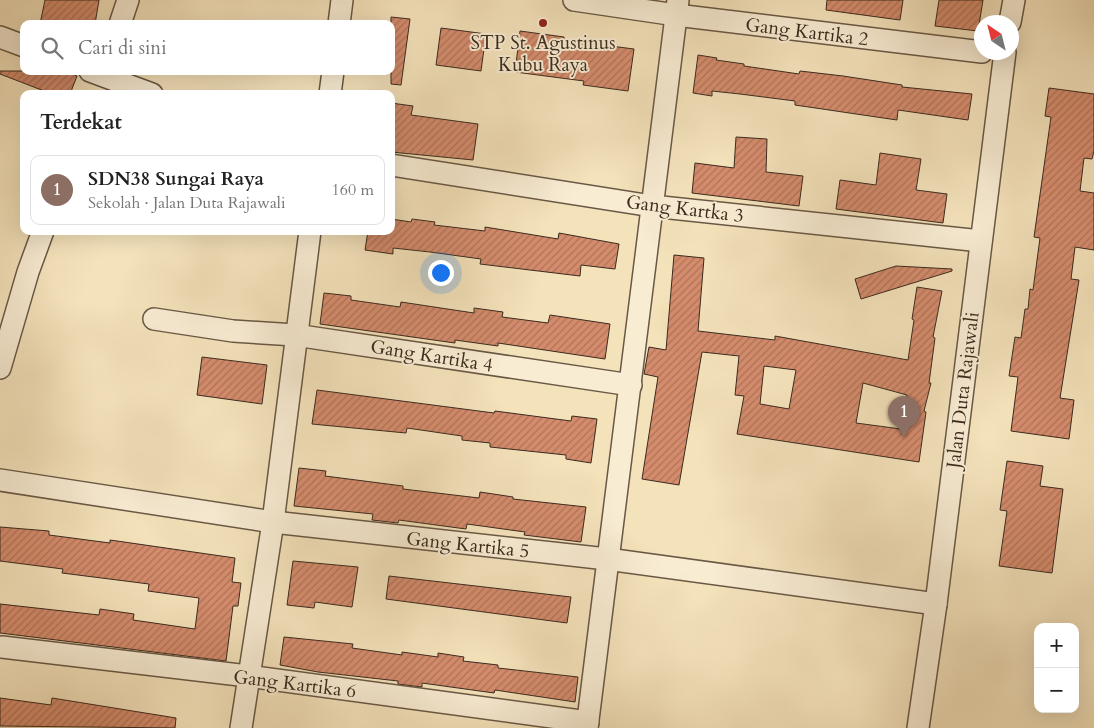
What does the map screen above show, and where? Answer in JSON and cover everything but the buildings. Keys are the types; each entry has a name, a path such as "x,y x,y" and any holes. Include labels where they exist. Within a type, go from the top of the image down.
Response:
{"street":[{"path":"121,20 128,0"},
{"path":"340,20 342,0"},
{"name":"Gang Kartika 2","path":"574,0 677,7 974,50"},
{"path":"1011,15 1014,0"},
{"path":"588,725 607,559 631,385 677,7"},
{"path":"0,37 20,44"},
{"name":"Jalan Duta Rajawali","path":"918,728 936,604 981,242 994,60"},
{"path":"330,90 332,75"},
{"path":"97,78 138,90"},
{"name":"Gang Kartka 3","path":"395,166 652,206 981,242"},
{"path":"0,368 28,272 42,235"},
{"path":"241,728 273,522 309,235"},
{"name":"Gang Kartika 4","path":"154,319 233,331 296,335 631,385"},
{"name":"Gang Kartika 5","path":"0,480 273,522 607,559 936,604"},
{"name":"Gang Kartika 6","path":"2,647 248,676 588,725"}],"place":[{"name":"STP St. Agustinus Kubu Raya","path":"543,23"},
{"name":"SDN38 Sungai Raya","path":"904,437"}]}
